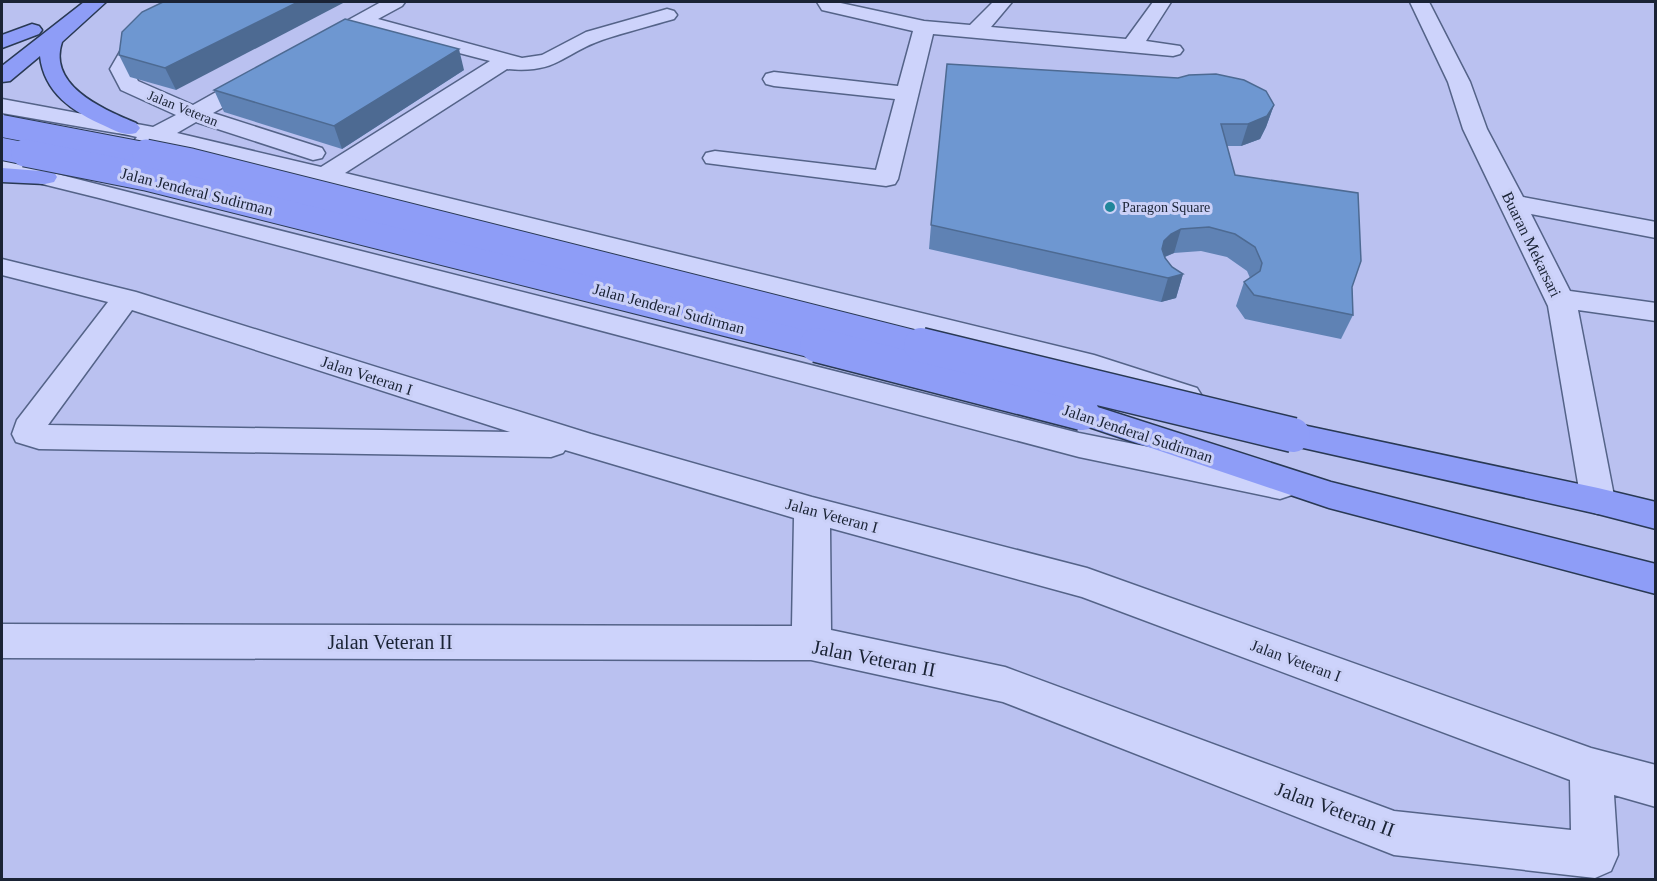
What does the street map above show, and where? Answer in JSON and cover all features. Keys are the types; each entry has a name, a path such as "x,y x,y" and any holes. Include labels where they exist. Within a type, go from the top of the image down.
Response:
{"main road":[{"path":"2,42 96,2"},
{"path":"2,76 69,12"},
{"path":"69,12 50,48 54,75 63,91 94,114 128,128"},
{"path":"2,53 32,30"},
{"name":"Jalan Jenderal Sudirman","path":"2,126 191,162 1088,387 1326,444 1598,501 1656,516"},
{"name":"Jalan Jenderal Sudirman","path":"2,149 146,177 523,270 1071,411 1313,491 1656,579"},
{"path":"2,175 60,181"}],"street":[{"name":"Jalan Veteran","path":"183,2 132,47 121,69 129,85 193,114 334,169"},
{"path":"301,54 395,2"},
{"path":"827,2 830,6 924,27 1173,50"},
{"path":"975,32 1003,2"},
{"path":"1132,46 1162,2"},
{"name":"Buaran Mekarsari","path":"1419,2 1459,82 1474,129 1513,203 1559,301 1598,501"},
{"path":"334,169 503,62 522,64 547,61 593,36 667,15"},
{"path":"361,21 497,56 502,58 503,62"},
{"path":"715,158 886,179 924,27"},
{"path":"60,181 156,135 280,66"},
{"path":"774,79 907,94"},
{"name":"Jalan Jenderal Sudirman","path":"2,106 128,128 334,169 1094,365 1326,444"},
{"name":"Jalan Jenderal Sudirman","path":"2,167 1047,437 1313,491"},
{"path":"1513,203 1656,230"},
{"name":"Jalan Veteran I","path":"2,267 126,298 586,445 812,510 1087,583 1591,768 1656,786"},
{"path":"126,298 29,428 28,434 39,437 586,445"},
{"path":"1559,301 1569,300 1656,312"},
{"path":"811,643 812,510"},
{"name":"Jalan Veteran II","path":"2,641 811,643 1005,685 1394,833 1602,867 1591,768"}],"building":[{"path":"163,2 298,2 165,68 119,55 122,32 142,12"},
{"path":"345,19 459,49 334,126 214,90"},
{"name":"Paragon Square","path":"947,64 1178,78 1189,75 1216,74 1244,80 1266,91 1274,105 1267,116 1248,124 1221,124 1235,175 1358,193 1361,261 1352,287 1353,315 1254,295 1244,282 1260,271 1262,263 1255,247 1235,234 1209,227 1181,229 1164,241 1162,249 1165,258 1172,267 1183,274 1168,278 931,225"}],"place":[{"name":"Paragon Square","path":"1110,207"}]}
